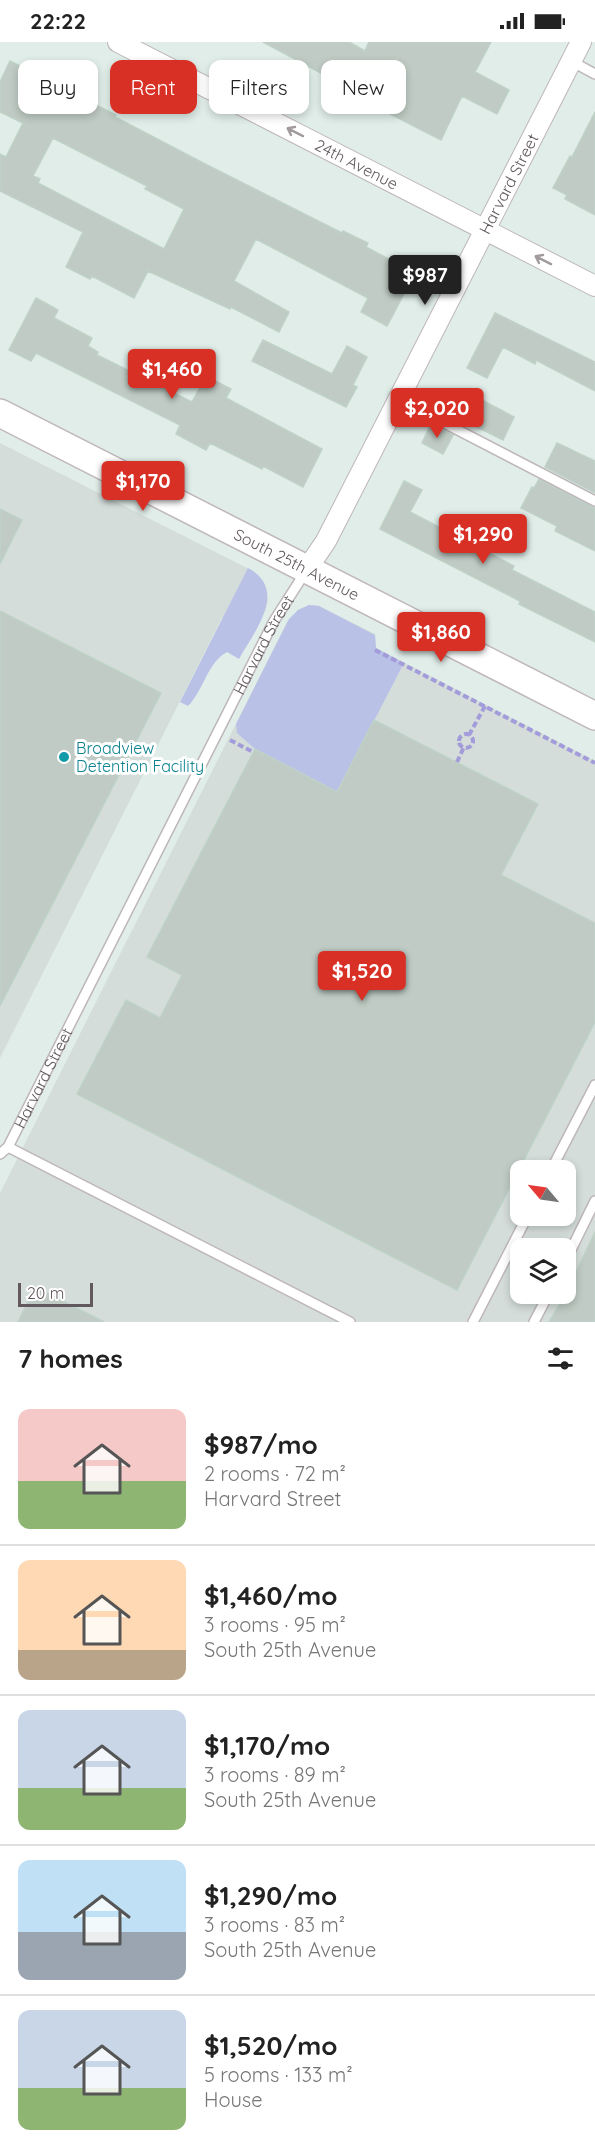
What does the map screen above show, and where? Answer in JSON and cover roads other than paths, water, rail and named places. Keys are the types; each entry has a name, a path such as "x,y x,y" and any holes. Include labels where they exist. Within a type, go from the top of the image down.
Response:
{"main road":[{"name":"South 25th Avenue","path":"0,413 595,716"}],"street":[{"name":"24th Avenue","path":"118,42 595,286"},
{"name":"Harvard Street","path":"307,569 326,541 581,42"}],"lane":[{"path":"571,61 595,74"},
{"path":"398,399 595,501"},
{"name":"Harvard Street","path":"4,1150 274,621 307,569"},
{"path":"556,1160 595,1085"},
{"path":"4,1150 350,1322"},
{"path":"576,1240 595,1201"},
{"path":"473,1322 522,1226"},
{"path":"534,1322 543,1304"}],"place":[{"name":"Broadview Detention Facility","path":"64,757"}]}
